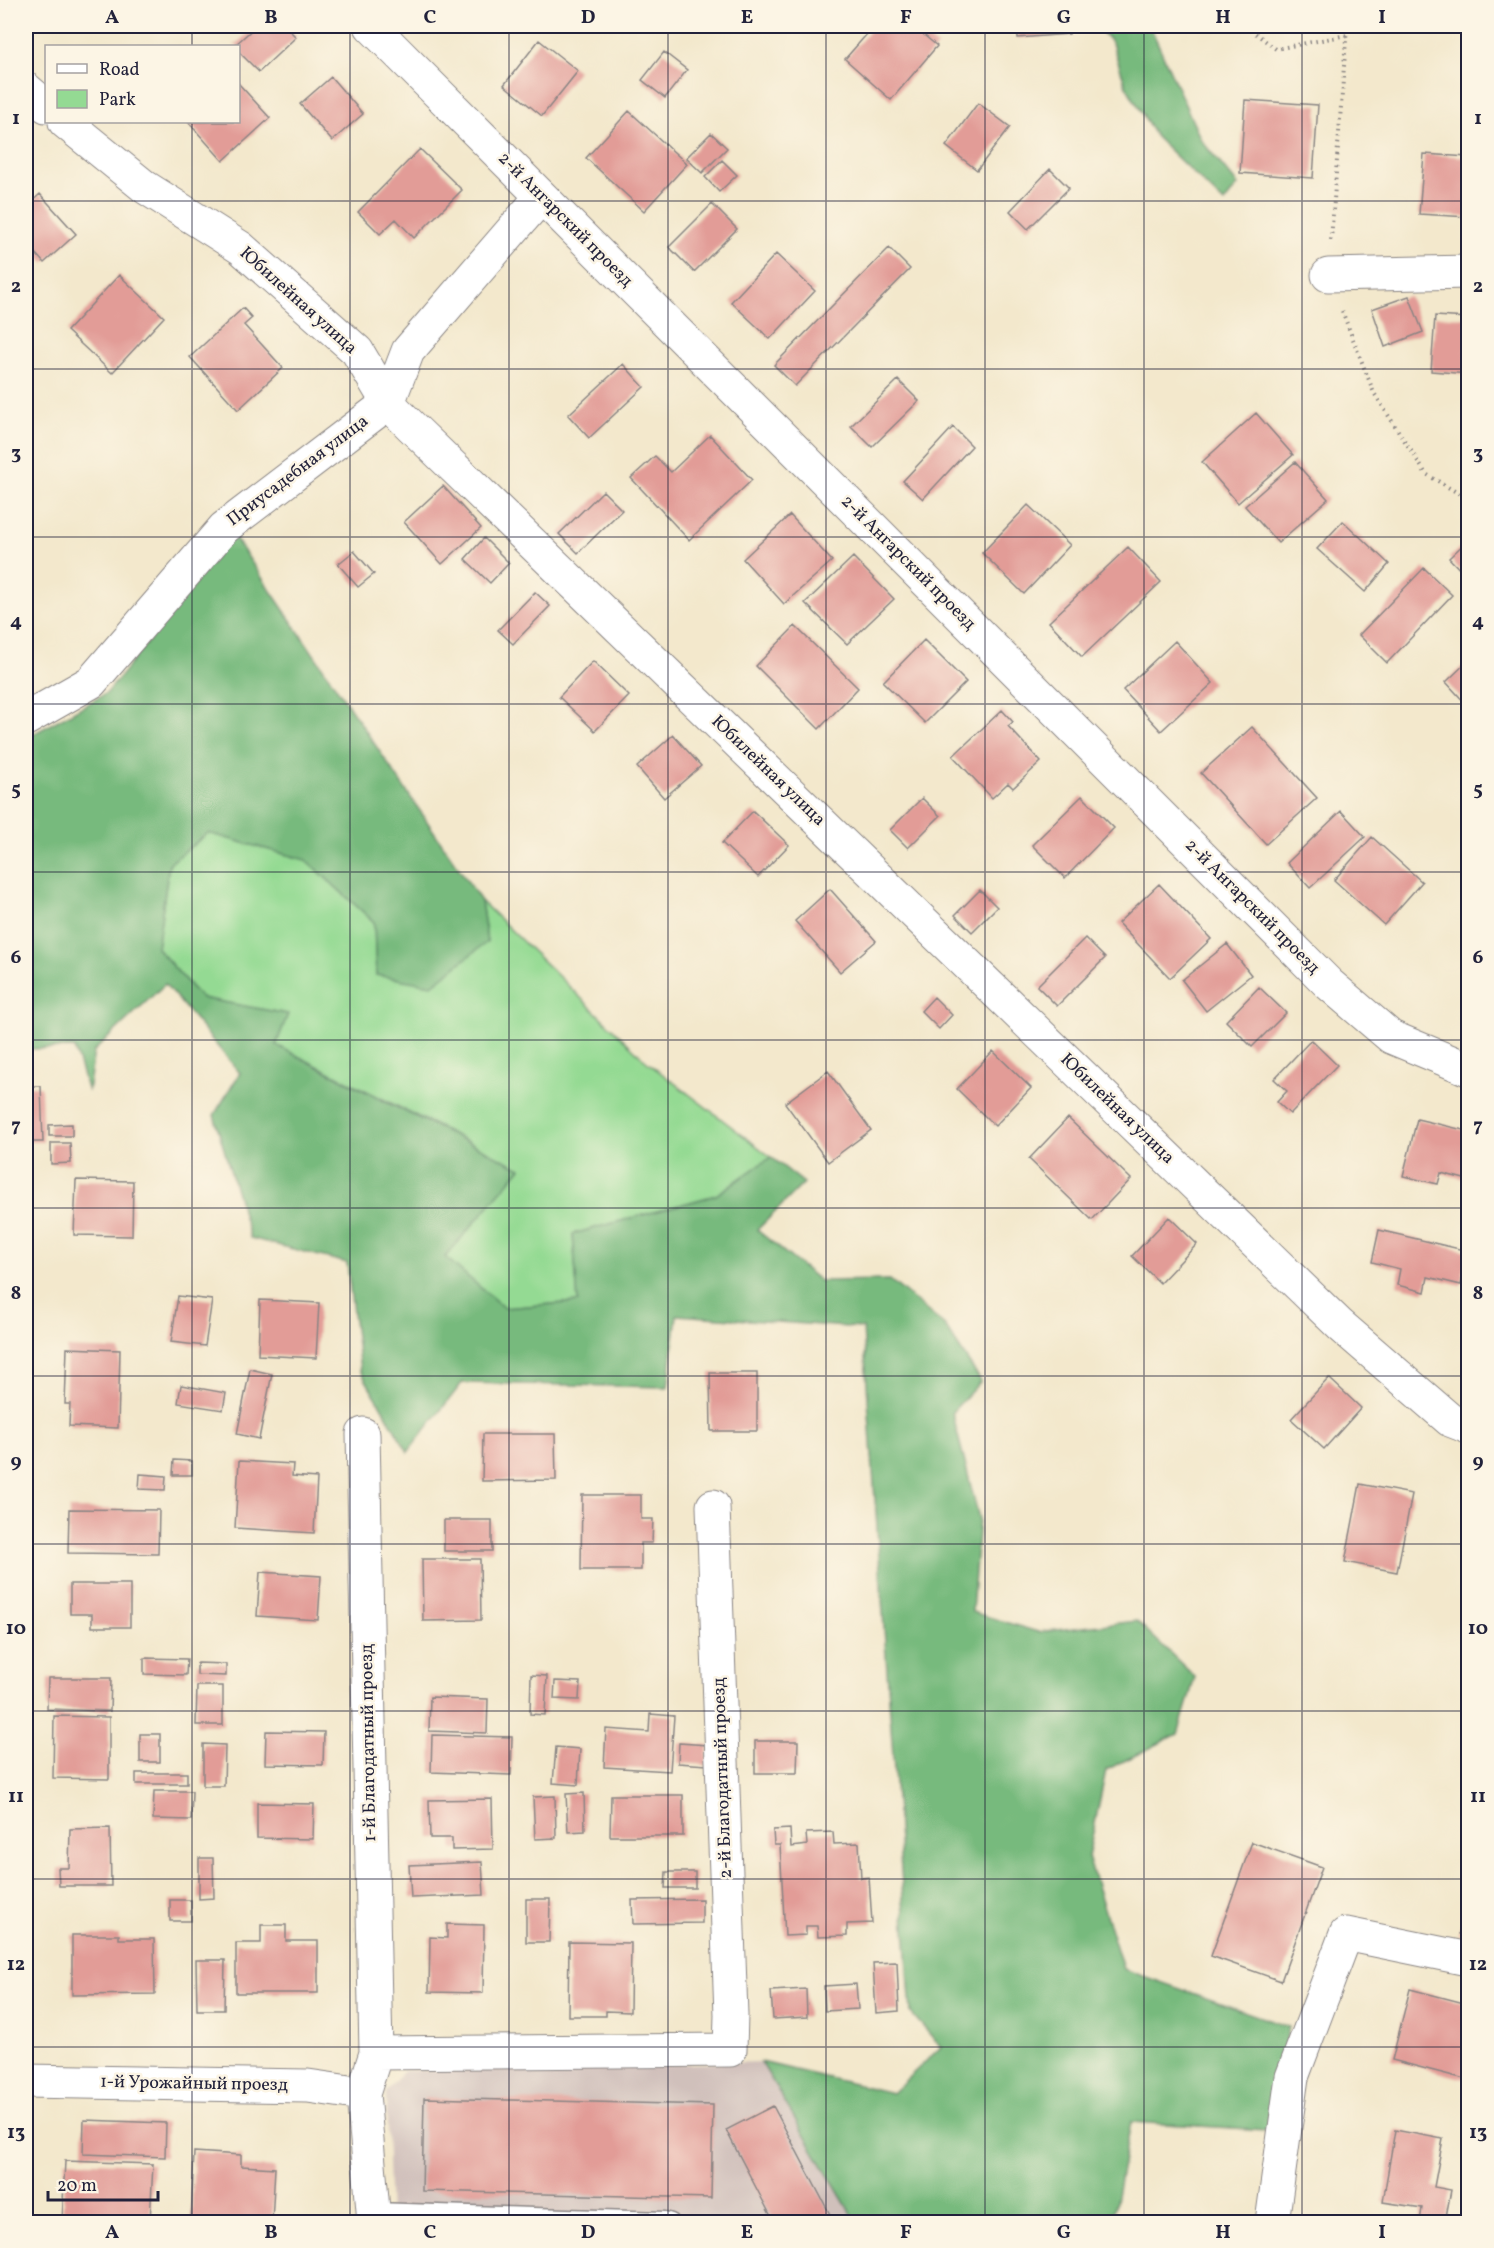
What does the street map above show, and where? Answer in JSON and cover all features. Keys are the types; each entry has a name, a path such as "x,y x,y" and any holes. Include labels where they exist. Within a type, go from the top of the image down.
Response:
{"street":[{"name":"2-й Ангарский проезд","path":"371,26 1329,984 1391,1037 1468,1069"},
{"path":"26,89 45,105"},
{"name":"Юбилейная улица","path":"66,123 145,187 249,256 357,351 388,402 1332,1317 1450,1420 1468,1427"},
{"path":"388,402 408,351 542,196"},
{"path":"1328,275 1468,272"},
{"name":"Приусадебная улица","path":"26,719 91,682 224,528 388,402"},
{"name":"1-й Благодатный проезд","path":"363,1434 376,2053 363,2094"},
{"name":"2-й Благодатный проезд","path":"376,2053 730,2050 731,2015 713,1506"},
{"path":"1272,2223 1292,2077 1346,1934 1468,1959"},
{"name":"1-й Урожайный проезд","path":"26,2081 308,2086 363,2094"},
{"path":"363,2094 374,2217"}],"lane":[{"path":"374,2217 665,2220 671,2223"}],"path":[{"path":"1246,26 1276,48 1347,35"}],"shaded area":[{"path":"761,2062 856,2222 390,2222 386,2092 404,2071"}],"green space":[{"path":"1097,26 1150,26 1201,140 1238,185 1224,203 1156,137 1126,86 1112,43"},
{"path":"233,535 481,901 487,942 432,985 376,975 374,922 306,860 208,833 169,864 157,948 201,998 288,1014 276,1045 521,1168 445,1257 504,1308 578,1302 573,1234 716,1195 771,1157 804,1183 757,1230 820,1281 890,1280 945,1326 981,1381 952,1412 979,1518 972,1612 1038,1632 1137,1621 1195,1677 1178,1734 1106,1770 1088,1857 1123,1969 1289,2027 1266,2130 1131,2122 1112,2222 856,2222 761,2062 892,2093 941,2047 911,2013 863,1328 677,1315 668,1387 462,1383 408,1452 360,1370 347,1263 250,1238 214,1115 240,1073 165,984 94,1051 88,1092 74,1048 26,1049 26,738 107,693"},
{"path":"208,833 306,860 374,922 376,975 487,942 481,901 647,1062 771,1157 716,1195 573,1234 578,1302 504,1308 445,1257 520,1168 276,1045 287,1014 201,998 157,948 169,864"}],"building":[{"path":"256,26 285,26 296,37 259,72 240,53 240,45 235,45"},
{"path":"874,26 913,26 937,46 891,100 845,59"},
{"path":"1017,26 1068,26 1069,34 1018,38"},
{"path":"539,40 578,71 542,116 504,85"},
{"path":"664,52 687,70 665,98 642,80"},
{"path":"331,77 363,114 332,141 300,104"},
{"path":"240,85 270,118 223,161 189,123 240,123"},
{"path":"1245,100 1318,105 1313,178 1240,173"},
{"path":"978,103 1010,127 977,170 946,146"},
{"path":"629,111 687,164 644,211 586,158"},
{"path":"711,133 727,148 702,173 686,158"},
{"path":"420,149 462,190 414,238 396,219 380,234 358,212"},
{"path":"1424,154 1468,157 1468,217 1419,214"},
{"path":"722,160 737,175 719,192 705,177"},
{"path":"1050,169 1069,188 1028,229 1010,211"},
{"path":"40,194 76,234 44,263 26,243 26,207"},
{"path":"712,204 737,229 694,272 669,247"},
{"path":"889,248 910,269 795,386 774,365"},
{"path":"776,254 815,291 770,339 731,302"},
{"path":"119,275 164,317 112,373 67,331"},
{"path":"1409,296 1423,332 1385,347 1372,309"},
{"path":"243,308 252,318 244,325 283,368 238,410 190,357"},
{"path":"1435,316 1468,318 1468,374 1431,371"},
{"path":"623,364 644,387 589,438 568,415"},
{"path":"898,380 919,401 872,447 851,426"},
{"path":"1256,413 1293,455 1238,503 1202,462"},
{"path":"953,427 972,446 923,499 903,481"},
{"path":"710,435 752,480 689,540 631,478 655,456 671,472"},
{"path":"1295,462 1328,499 1278,543 1245,506"},
{"path":"443,486 481,528 442,564 404,522"},
{"path":"603,491 622,510 578,553 559,534"},
{"path":"1028,505 1070,545 1024,594 982,553"},
{"path":"790,515 832,561 784,604 743,559"},
{"path":"1343,521 1389,564 1365,592 1317,549"},
{"path":"484,538 509,563 490,583 465,559"},
{"path":"1468,540 1468,578 1449,558"},
{"path":"1128,547 1161,582 1082,657 1049,622"},
{"path":"354,551 374,574 358,587 338,564"},
{"path":"853,557 894,599 847,644 805,603"},
{"path":"1424,568 1452,595 1387,663 1359,635"},
{"path":"535,592 550,606 513,644 498,630"},
{"path":"795,626 858,688 819,729 756,666"},
{"path":"924,640 966,682 925,723 883,682"},
{"path":"1175,641 1213,683 1161,731 1123,690"},
{"path":"593,661 629,696 595,731 559,697"},
{"path":"1468,661 1468,706 1446,682"},
{"path":"1002,710 1013,722 1008,726 1041,762 1013,788 1008,783 992,798 953,756"},
{"path":"1252,727 1317,798 1266,844 1201,773"},
{"path":"673,735 701,766 664,798 637,767"},
{"path":"1082,796 1114,828 1065,878 1032,845"},
{"path":"922,798 940,816 908,848 890,830"},
{"path":"753,811 789,845 758,877 722,843"},
{"path":"1341,811 1365,837 1310,888 1287,863"},
{"path":"1372,837 1422,882 1384,925 1334,880"},
{"path":"1159,884 1211,939 1170,978 1118,923"},
{"path":"830,889 876,941 840,972 795,921"},
{"path":"980,890 997,907 972,932 955,915"},
{"path":"1085,938 1105,958 1057,1006 1037,986"},
{"path":"1227,944 1251,975 1206,1011 1182,980"},
{"path":"1259,987 1286,1013 1252,1047 1226,1021"},
{"path":"934,997 952,1015 939,1029 921,1011"},
{"path":"1311,1040 1337,1065 1290,1114 1277,1102 1287,1091 1274,1079"},
{"path":"993,1051 1031,1088 995,1126 957,1089"},
{"path":"828,1071 871,1130 828,1162 785,1103"},
{"path":"26,1086 41,1086 43,1142 26,1142"},
{"path":"1068,1118 1131,1179 1092,1220 1029,1159"},
{"path":"1417,1119 1468,1131 1468,1180 1441,1173 1438,1184 1403,1176"},
{"path":"72,1124 72,1136 49,1136 49,1125"},
{"path":"51,1143 70,1143 71,1163 51,1164"},
{"path":"76,1180 133,1181 132,1236 74,1235"},
{"path":"1169,1217 1197,1244 1160,1283 1132,1256"},
{"path":"1379,1230 1468,1251 1461,1285 1428,1277 1425,1292 1397,1285 1400,1269 1372,1262"},
{"path":"178,1296 212,1300 205,1346 171,1342"},
{"path":"260,1300 319,1303 316,1358 258,1355"},
{"path":"67,1348 120,1350 118,1428 69,1426 70,1404 65,1404"},
{"path":"250,1369 272,1374 259,1439 237,1434"},
{"path":"710,1373 757,1373 757,1431 711,1431"},
{"path":"1329,1378 1361,1408 1324,1449 1291,1419"},
{"path":"181,1385 226,1393 223,1410 178,1403"},
{"path":"483,1434 555,1434 556,1480 482,1481"},
{"path":"174,1460 192,1461 192,1475 173,1475"},
{"path":"239,1461 293,1464 292,1476 317,1478 314,1533 235,1528"},
{"path":"140,1474 166,1476 165,1490 139,1489"},
{"path":"1360,1484 1412,1494 1397,1572 1345,1562"},
{"path":"582,1495 641,1495 641,1519 653,1519 652,1543 641,1543 641,1570 581,1570"},
{"path":"69,1509 159,1510 158,1554 68,1553"},
{"path":"444,1520 492,1520 492,1551 444,1551"},
{"path":"422,1559 480,1559 481,1620 423,1621"},
{"path":"260,1572 321,1576 318,1620 257,1616"},
{"path":"70,1584 130,1584 130,1627 92,1627 92,1614 70,1614"},
{"path":"144,1658 187,1659 186,1675 144,1674"},
{"path":"197,1663 226,1664 226,1676 197,1675"},
{"path":"531,1675 547,1676 545,1715 530,1714"},
{"path":"48,1678 111,1678 110,1711 47,1709"},
{"path":"555,1681 580,1682 579,1700 554,1699"},
{"path":"197,1686 223,1686 223,1725 196,1725"},
{"path":"430,1697 488,1699 487,1733 429,1731"},
{"path":"650,1714 674,1716 670,1771 604,1767 606,1729 649,1732"},
{"path":"54,1716 109,1717 109,1779 53,1778"},
{"path":"266,1731 324,1732 323,1765 265,1764"},
{"path":"140,1734 160,1734 160,1762 140,1762"},
{"path":"432,1735 512,1737 511,1775 431,1772"},
{"path":"755,1741 798,1741 797,1773 755,1773"},
{"path":"679,1743 708,1745 707,1765 678,1763"},
{"path":"203,1744 225,1745 224,1786 203,1786"},
{"path":"556,1747 580,1749 578,1785 553,1783"},
{"path":"136,1773 187,1773 187,1784 136,1784"},
{"path":"154,1791 192,1791 191,1820 153,1819"},
{"path":"584,1793 585,1831 568,1832 566,1794"},
{"path":"611,1795 683,1795 683,1836 610,1836"},
{"path":"555,1796 556,1838 535,1839 533,1797"},
{"path":"492,1799 493,1849 452,1850 452,1838 430,1838 429,1800"},
{"path":"257,1803 314,1804 313,1839 257,1838"},
{"path":"110,1828 111,1886 59,1886 58,1868 69,1868 70,1829"},
{"path":"790,1829 791,1847 807,1845 806,1833 833,1832 834,1844 859,1843 861,1878 869,1877 872,1923 847,1924 847,1936 818,1937 817,1926 806,1926 806,1935 785,1936 780,1845 774,1845 773,1830"},
{"path":"1252,1842 1322,1867 1281,1981 1211,1956"},
{"path":"199,1858 213,1858 214,1898 199,1899"},
{"path":"482,1862 484,1895 411,1898 409,1865"},
{"path":"666,1872 695,1872 695,1888 665,1888"},
{"path":"1468,1894 1468,1936 1459,1934"},
{"path":"526,1899 550,1899 549,1942 526,1942"},
{"path":"702,1899 702,1923 633,1924 632,1900"},
{"path":"170,1900 191,1900 191,1921 170,1921"},
{"path":"447,1924 484,1925 483,1993 429,1992 430,1937 447,1938"},
{"path":"261,1925 286,1925 286,1941 318,1941 318,1993 236,1993 236,1943 261,1943"},
{"path":"72,1935 119,1935 119,1939 154,1939 155,1994 72,1995"},
{"path":"569,1942 631,1943 630,2012 606,2011 606,2016 568,2016"},
{"path":"196,1960 225,1960 224,2010 197,2010"},
{"path":"897,1962 899,2011 876,2013 873,1963"},
{"path":"856,1984 858,2009 825,2011 824,1986"},
{"path":"806,1989 807,2017 773,2019 771,1991"},
{"path":"1410,1989 1468,2004 1468,2064 1465,2079 1392,2060"},
{"path":"424,2098 713,2105 711,2198 422,2191"},
{"path":"773,2106 834,2222 774,2222 726,2130"},
{"path":"84,2120 166,2123 165,2157 83,2154"},
{"path":"1395,2130 1443,2139 1434,2187 1451,2190 1445,2222 1420,2222 1422,2208 1383,2202"},
{"path":"194,2152 241,2155 241,2166 275,2168 272,2222 191,2222"},
{"path":"65,2161 153,2164 150,2222 62,2222"}]}
